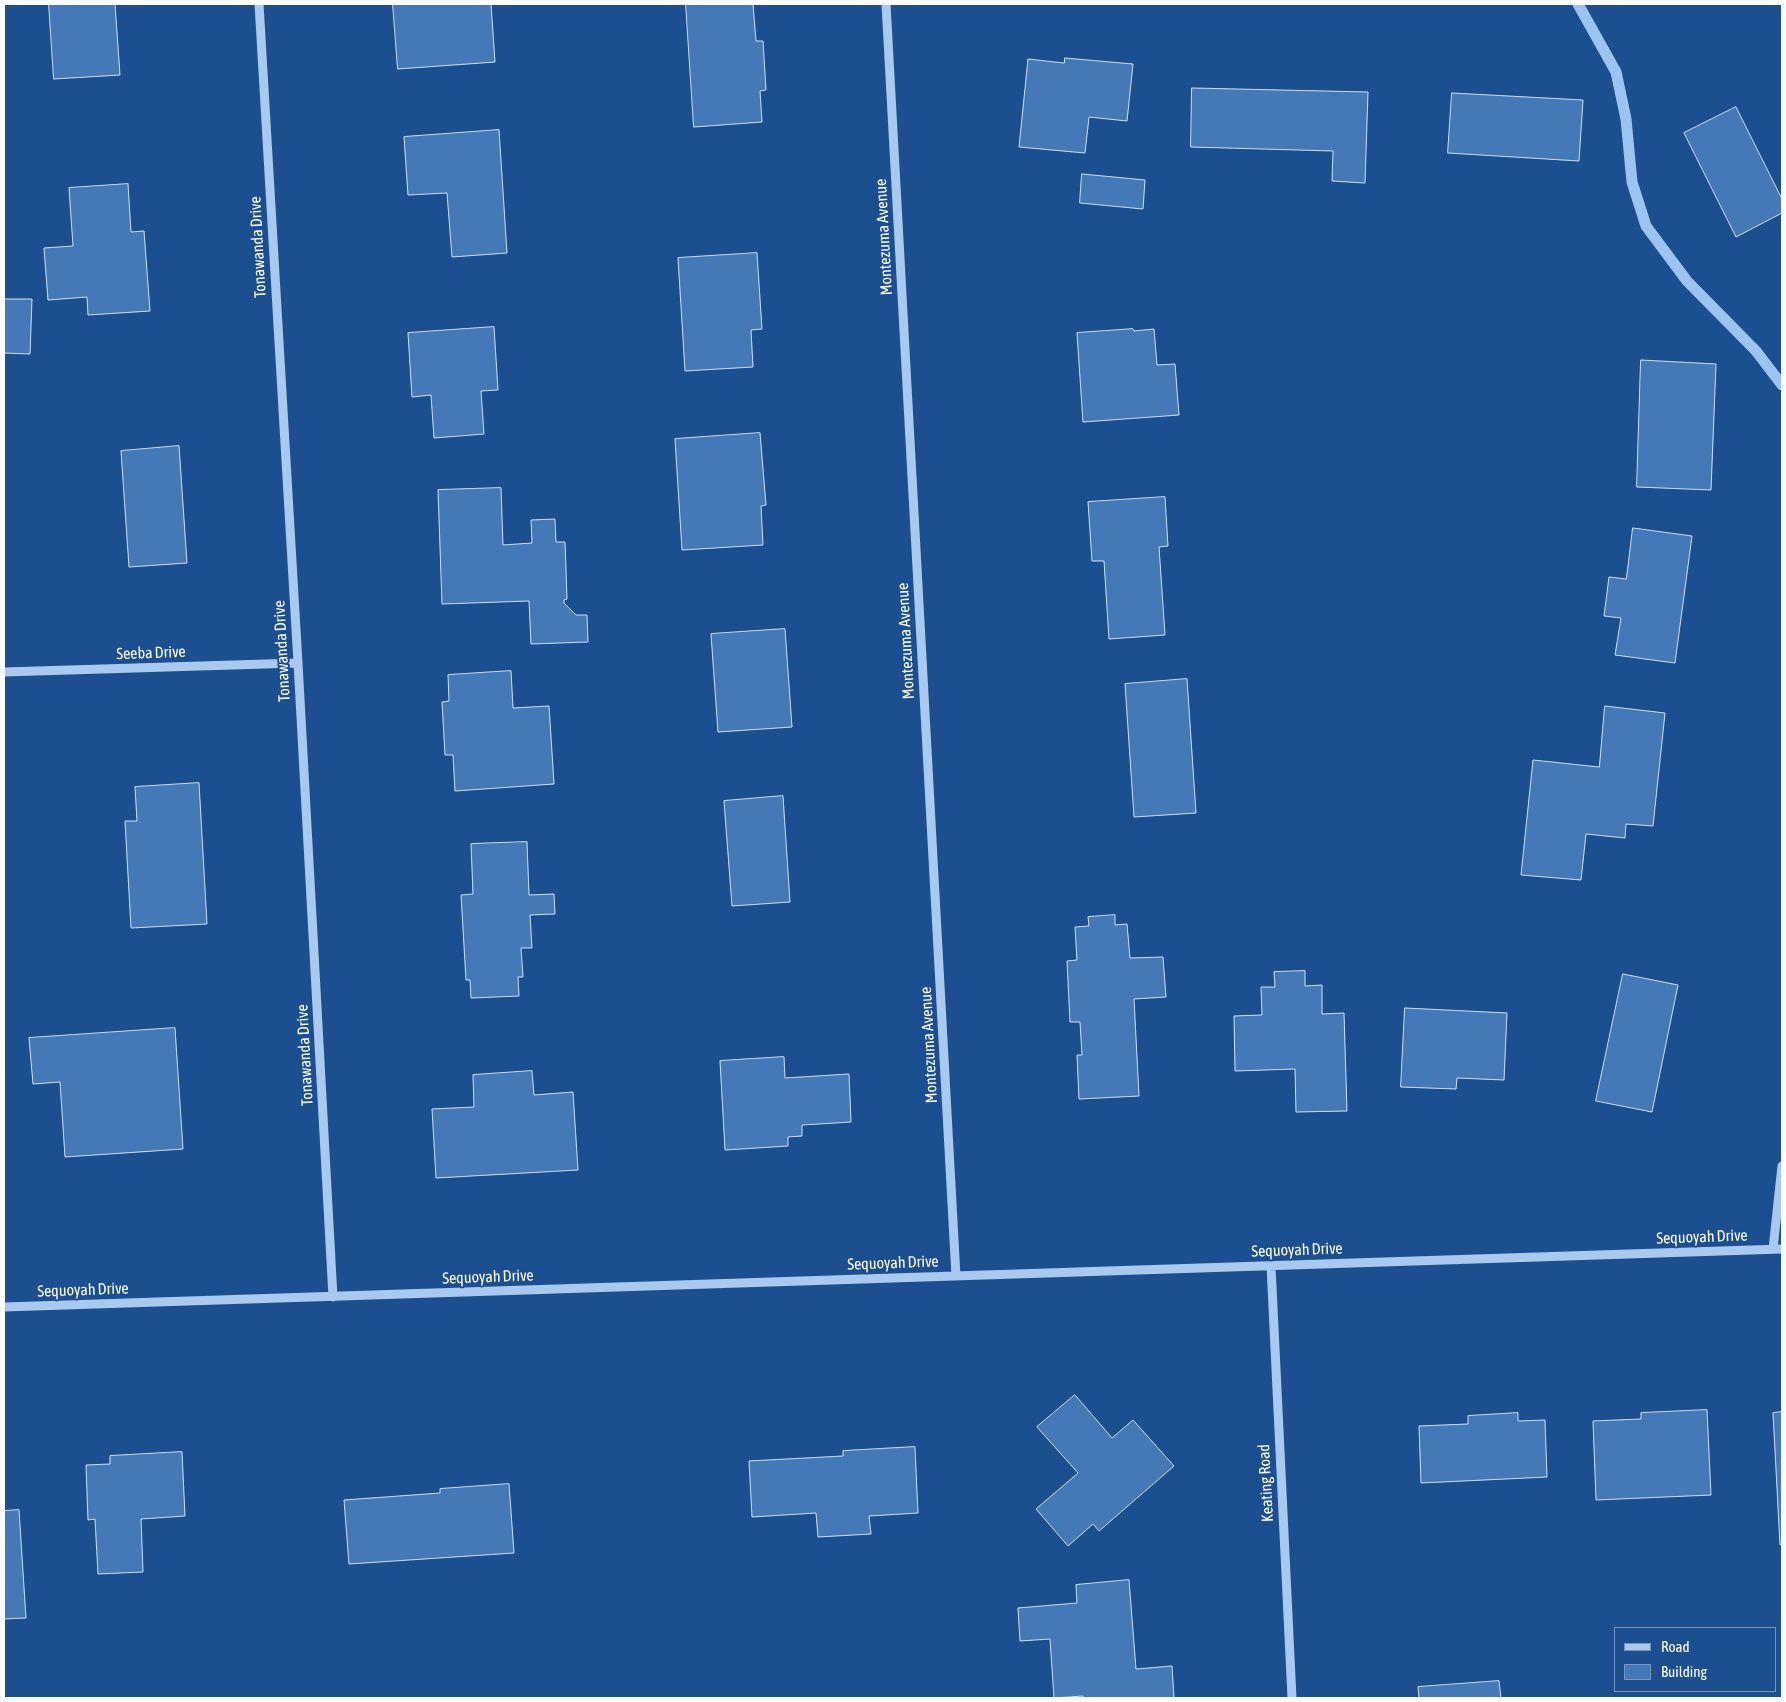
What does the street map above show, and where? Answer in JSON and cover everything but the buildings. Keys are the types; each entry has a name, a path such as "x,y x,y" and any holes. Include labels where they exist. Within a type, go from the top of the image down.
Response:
{"street":[{"name":"Tonawanda Drive","path":"259,4 333,1296"},
{"name":"Montezuma Avenue","path":"886,4 956,1276"},
{"name":"Seeba Drive","path":"4,672 298,663"},
{"path":"1778,1249 1782,1166"},
{"name":"Sequoyah Drive","path":"4,1307 1778,1249"},
{"name":"Keating Road","path":"1271,1266 1292,1698"}],"waterway":[{"path":"1578,4 1616,72 1626,119 1632,182 1646,226 1687,281 1756,351 1782,385"}]}
